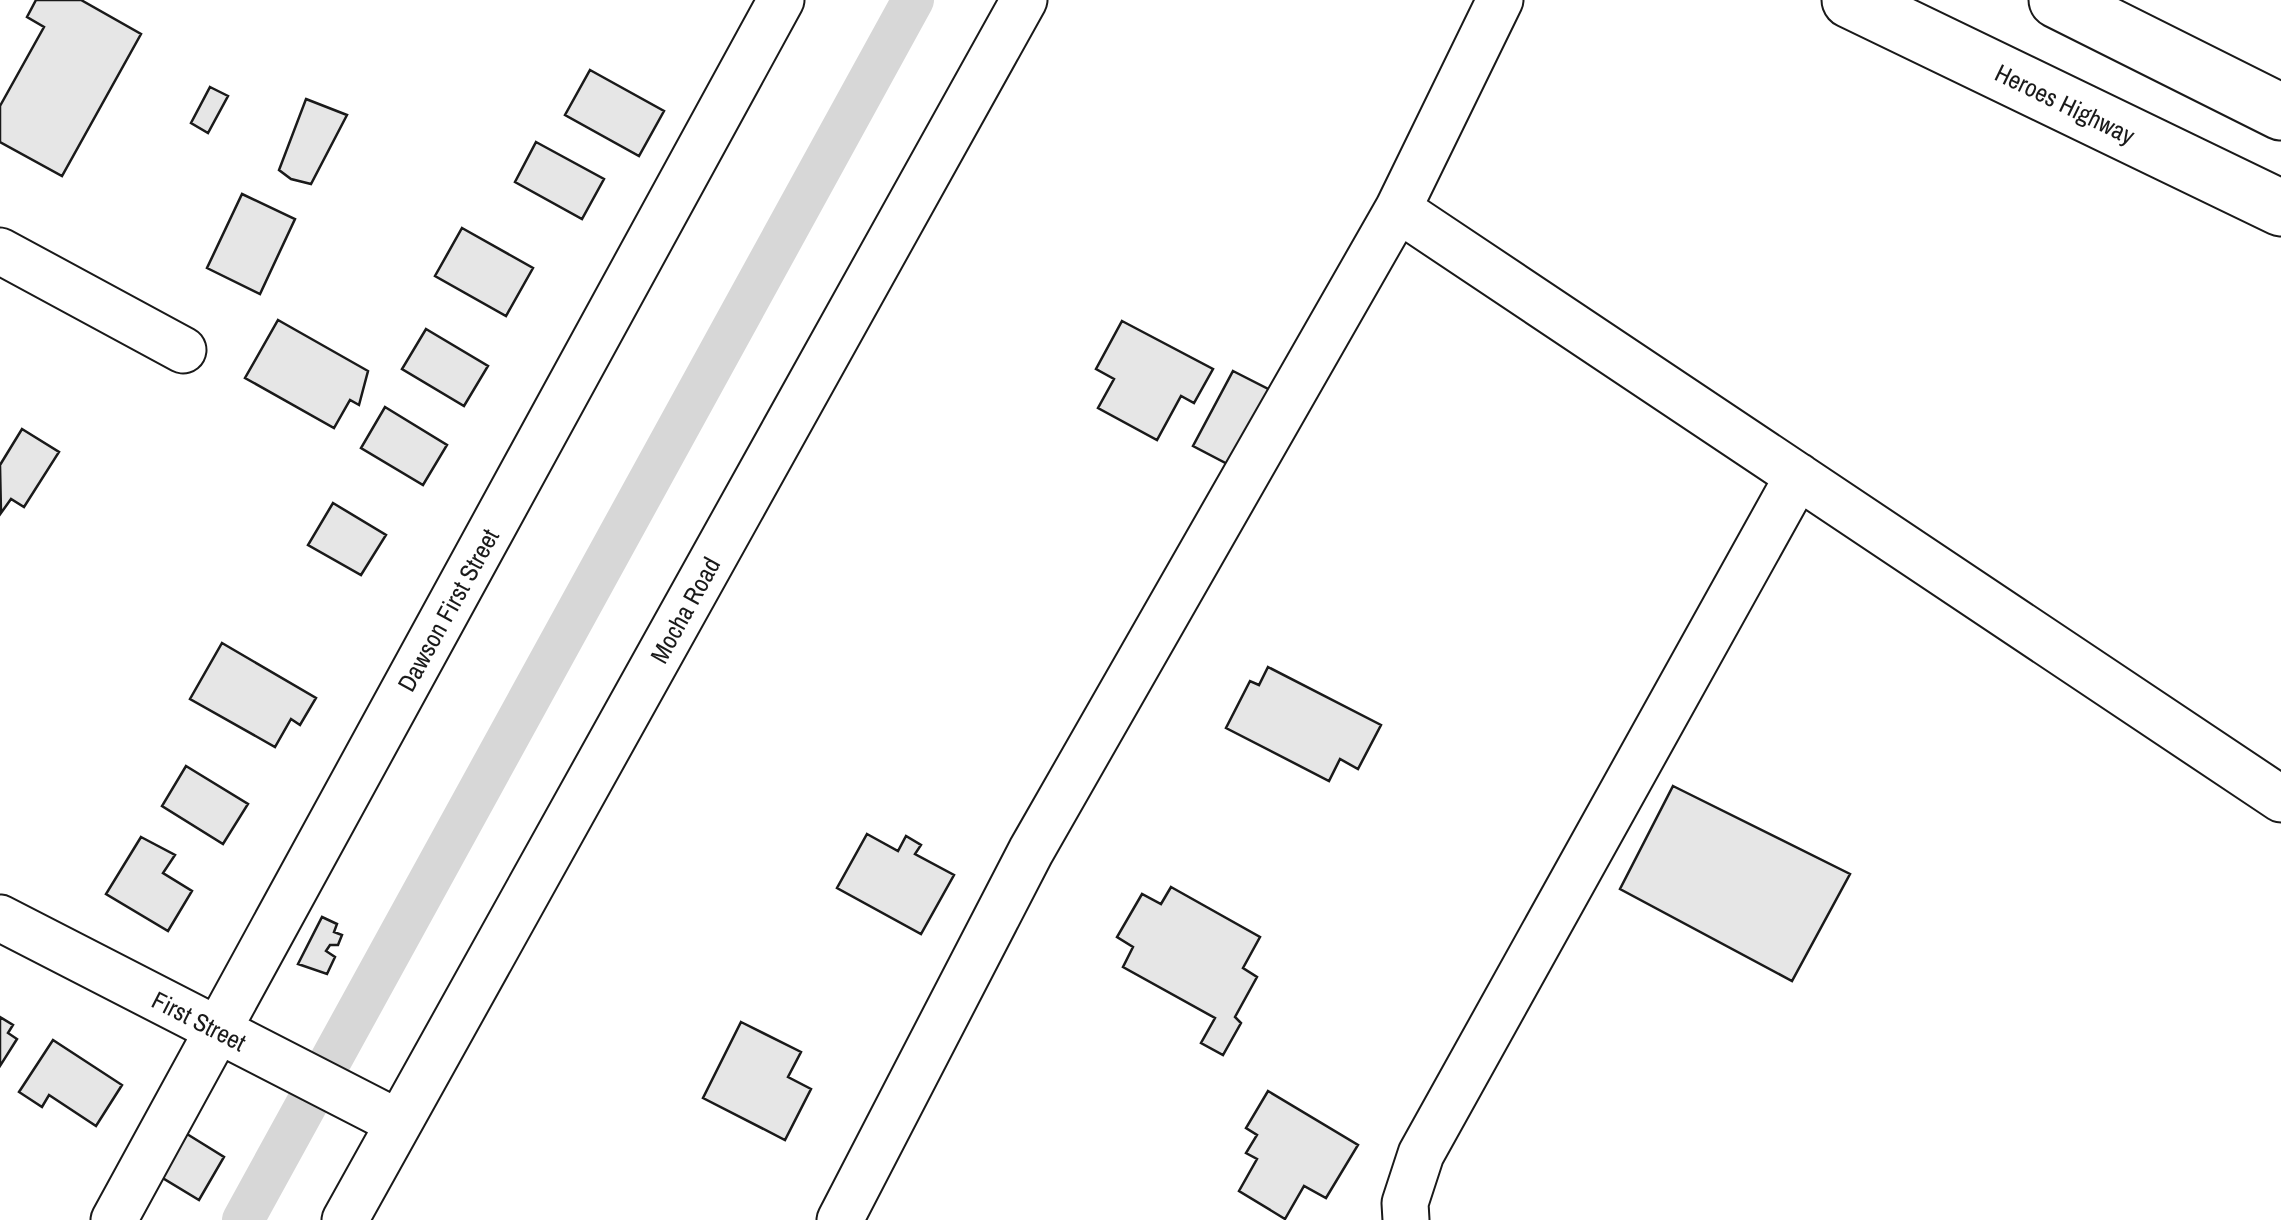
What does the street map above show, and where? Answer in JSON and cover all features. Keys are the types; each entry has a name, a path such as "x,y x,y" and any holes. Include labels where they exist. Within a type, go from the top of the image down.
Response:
{"main road":[{"name":"Heroes Highway","path":"1850,0 2281,208"},
{"path":"2057,0 2281,112"}],"street":[{"name":"Dawson First Street","path":"114,1220 781,0"},
{"name":"Mocha Road","path":"345,1220 1024,0"},
{"path":"840,1220 1032,852 1398,208 1500,0"},
{"path":"1398,208 2281,799"},
{"path":"0,251 183,350"},
{"path":"1406,1220 1405,1203 1420,1154 1798,476"},
{"name":"First Street","path":"0,918 400,1123"}],"building":[{"path":"36,0 81,0 141,34 62,176 0,142 0,106 44,27 27,17"},
{"path":"590,70 664,111 639,156 565,115"},
{"path":"210,87 228,96 208,133 191,123"},
{"path":"306,99 347,115 311,184 291,179 279,170"},
{"path":"536,142 604,179 582,219 515,182"},
{"path":"242,194 295,219 260,294 207,268"},
{"path":"462,228 533,268 506,316 435,276"},
{"path":"278,320 368,371 359,405 350,400 334,428 245,378"},
{"path":"1122,321 1213,369 1194,403 1181,396 1157,440 1098,408 1114,379 1096,369"},
{"path":"426,329 488,366 464,406 402,369"},
{"path":"1233,371 1278,394 1239,470 1193,446"},
{"path":"385,407 447,445 423,485 361,448"},
{"path":"22,429 59,452 24,507 11,499 1,513 0,465"},
{"path":"333,503 386,535 361,575 308,545"},
{"path":"222,643 316,698 300,725 291,719 275,747 190,699"},
{"path":"1268,667 1381,725 1358,769 1340,759 1329,781 1226,728 1250,681 1259,685"},
{"path":"186,766 248,804 223,844 162,806"},
{"path":"1673,786 1850,874 1792,981 1620,889"},
{"path":"867,834 898,851 906,836 921,845 915,854 954,875 921,934 837,888"},
{"path":"141,837 175,855 163,873 192,891 168,931 106,894"},
{"path":"1171,887 1260,937 1243,968 1257,977 1235,1017 1241,1023 1223,1055 1201,1043 1215,1018 1123,967 1133,947 1117,937 1142,894 1161,904"},
{"path":"322,917 337,924 334,932 342,935 338,945 330,945 326,951 335,957 327,974 298,964"},
{"path":"0,1017 13,1025 8,1033 17,1039 0,1066"},
{"path":"741,1022 801,1052 788,1077 811,1089 785,1140 703,1098"},
{"path":"53,1040 122,1085 96,1126 49,1095 42,1107 19,1092"},
{"path":"1268,1091 1358,1145 1326,1198 1304,1186 1285,1219 1239,1191 1257,1159 1246,1153 1257,1135 1246,1128"},
{"path":"187,1134 224,1157 199,1200 161,1177"}],"waterway":[{"path":"243,1220 913,0"}]}
